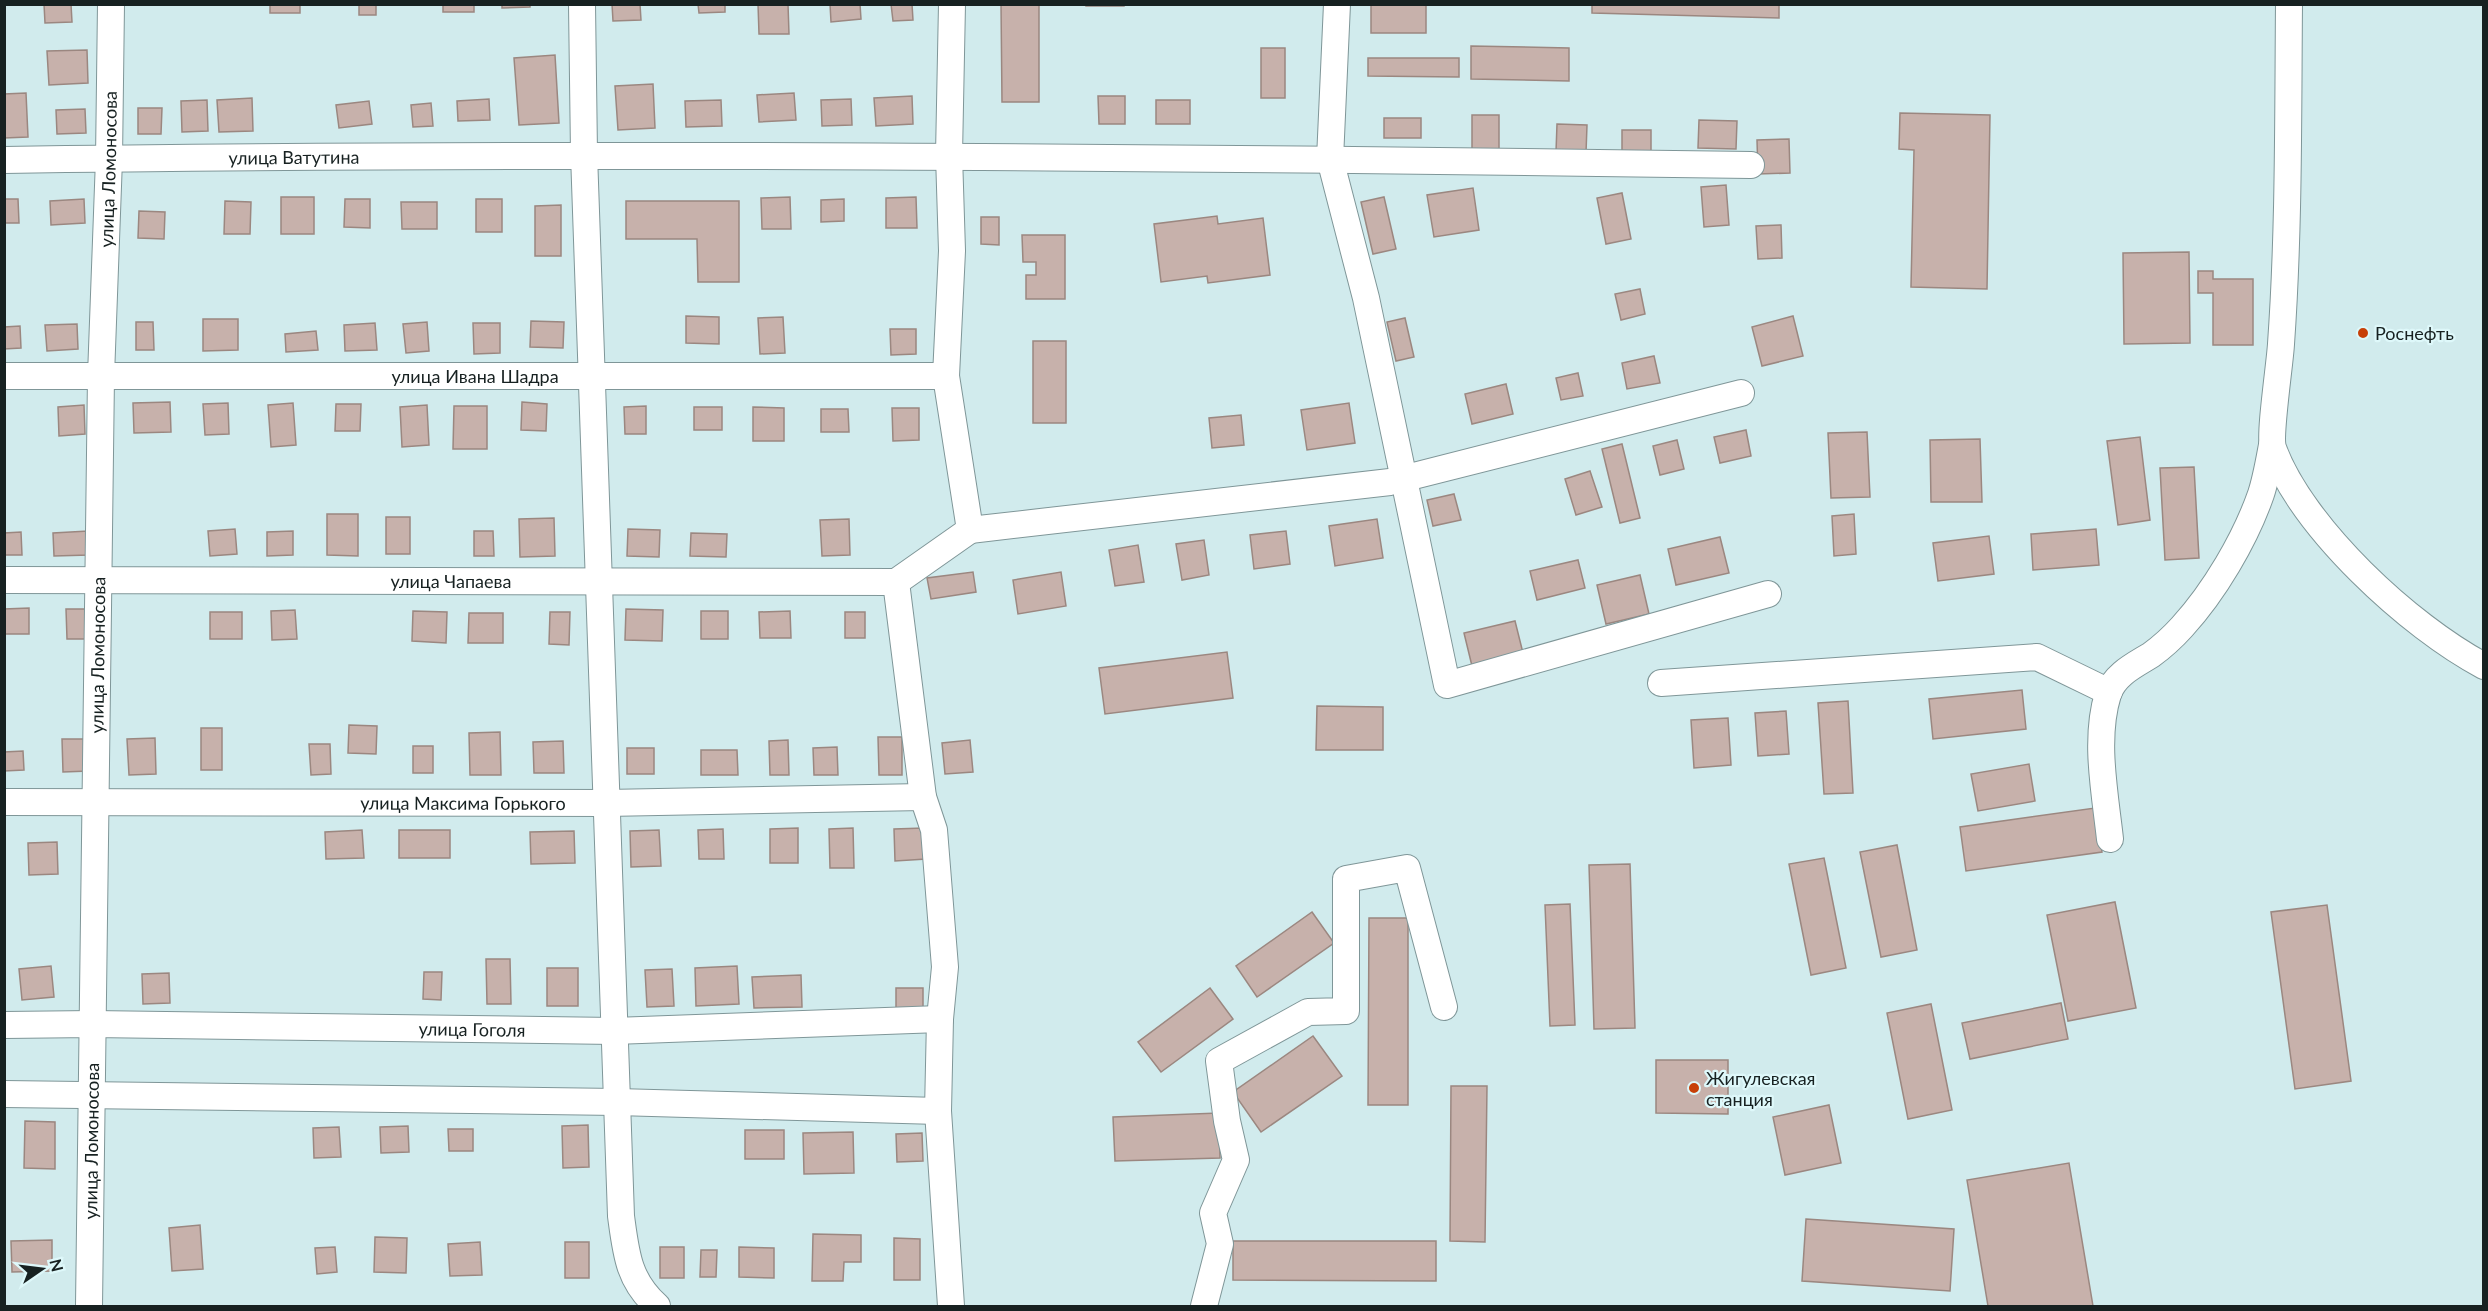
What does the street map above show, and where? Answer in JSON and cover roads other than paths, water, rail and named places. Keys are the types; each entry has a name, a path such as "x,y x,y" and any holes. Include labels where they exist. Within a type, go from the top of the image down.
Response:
{"street":[{"name":"улица Ломоносова","path":"89,1306 100,376 109,159 111,4"},
{"path":"582,4 591,376 621,1216 628,1261 644,1295 657,1306"},
{"path":"952,4 949,155 952,251 946,376 970,530"},
{"path":"1337,4 1330,159 1366,298 1447,686 1768,594"},
{"path":"2110,839 2103,775 2102,728 2109,692 2125,670 2152,654 2181,628 2209,594 2238,543 2261,494 2272,445 2281,345 2286,240 2289,4"},
{"name":"улица Ватутина","path":"4,160 584,154 949,155 1751,165"},
{"name":"улица Ивана Шадра","path":"4,376 946,376"},
{"path":"951,1306 938,1111 940,1019 945,968 937,861 934,830 923,797 896,582 970,530 1390,482 1741,393"},
{"path":"2272,445 2293,491 2332,539 2376,586 2453,650 2484,666"},
{"name":"улица Чапаева","path":"4,580 896,582"},
{"path":"1661,683 2037,657 2109,692"},
{"name":"улица Максима Горького","path":"4,802 606,803 923,797"},
{"path":"1204,1306 1220,1244 1212,1213 1236,1160 1227,1121 1219,1061 1308,1012 1346,1011 1346,879 1407,868 1444,1007"},
{"name":"улица Гоголя","path":"4,1024 614,1031 940,1019"},
{"path":"4,1094 617,1102 938,1111"}],"place":[{"name":"Роснефть","path":"2363,333"},
{"name":"Жигулевская станция","path":"1694,1088"}]}
